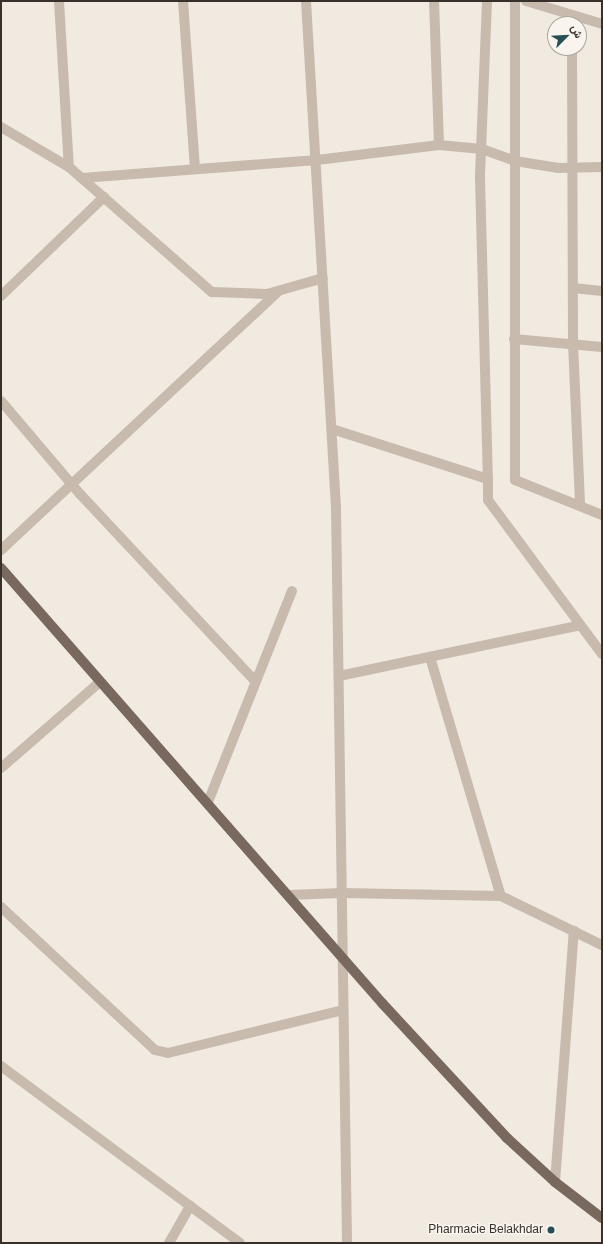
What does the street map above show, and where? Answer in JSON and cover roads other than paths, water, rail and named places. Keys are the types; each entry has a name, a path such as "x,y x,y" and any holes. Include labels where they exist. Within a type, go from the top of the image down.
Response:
{"main road":[{"path":"1,568 342,955 382,1004 502,1132 555,1182 602,1218"}],"street":[{"path":"59,1 69,167"},
{"path":"183,1 195,169"},
{"path":"306,1 317,160 332,429 339,676 347,1243"},
{"path":"434,1 439,145"},
{"path":"488,1 482,149 488,500 602,654"},
{"path":"515,1 515,480 602,515"},
{"path":"526,1 564,16"},
{"path":"587,22 602,24"},
{"path":"572,56 571,168 573,343 580,506"},
{"path":"1,127 69,167 212,292 267,294 323,278"},
{"path":"82,178 317,160 439,145 482,149 515,161 571,168 602,167"},
{"path":"1,296 104,197"},
{"path":"573,288 602,291"},
{"path":"1,550 73,485 280,290"},
{"path":"514,339 573,343 602,347"},
{"path":"1,401 73,485 255,681"},
{"path":"332,429 488,479"},
{"path":"208,802 292,591"},
{"path":"339,676 580,624"},
{"path":"430,657 501,896"},
{"path":"1,768 100,682"},
{"path":"288,895 342,893 501,896 602,945"},
{"path":"1,907 155,1050 168,1053 343,1010"},
{"path":"555,1182 574,931"},
{"path":"1,1066 240,1243"},
{"path":"169,1243 190,1206"}],"place":[{"name":"Pharmacie Belakhdar","path":"551,1230"}]}
